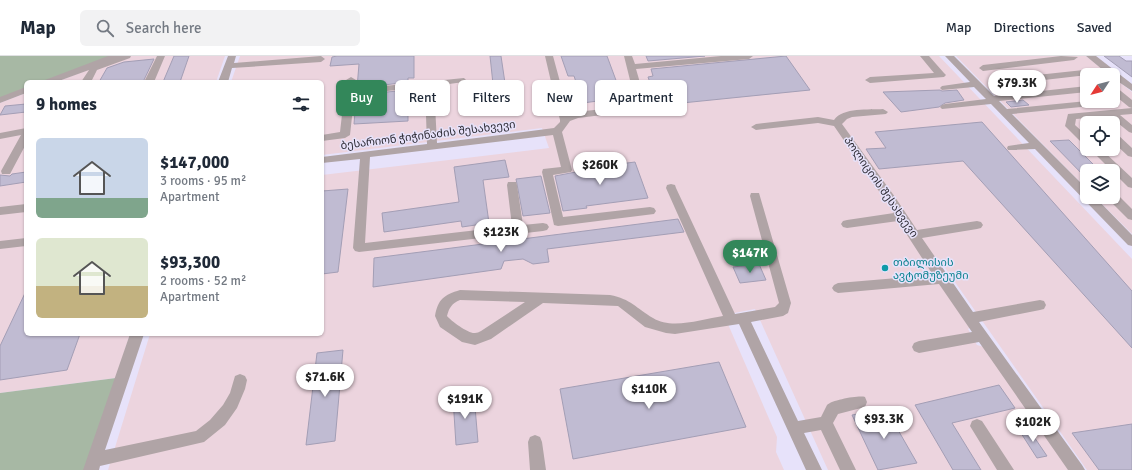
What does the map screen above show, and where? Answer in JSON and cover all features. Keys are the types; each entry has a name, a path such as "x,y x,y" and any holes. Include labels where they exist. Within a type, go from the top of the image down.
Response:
{"street":[{"path":"53,80 116,56"},
{"path":"87,80 94,68 127,56"},
{"path":"150,80 161,56"},
{"path":"224,80 232,56"},
{"path":"549,56 565,120 565,123 557,131 567,170 547,172 558,222 650,211"},
{"path":"565,120 576,115 625,110 638,105 640,100 628,56"},
{"path":"631,67 670,60 749,56"},
{"path":"870,80 942,74 924,56"},
{"path":"949,56 1080,190"},
{"path":"983,68 1074,56 1088,68"},
{"path":"1090,56 1131,86"},
{"path":"229,66 321,59"},
{"path":"1000,82 1080,75"},
{"path":"945,88 977,84"},
{"path":"387,88 395,87"},
{"path":"945,107 1080,90"},
{"path":"0,100 24,91"},
{"path":"1120,95 1129,102"},
{"path":"1004,112 1080,104"},
{"path":"1080,135 1070,126 1071,116 1132,111"},
{"path":"756,127 818,120 837,124 838,120 844,115 883,112"},
{"path":"1112,112 1132,130"},
{"path":"324,138 345,136 347,116"},
{"path":"431,116 432,146"},
{"name":"პოლიციის შესახვევი","path":"837,124 902,216 942,279 1077,470"},
{"path":"0,136 24,131"},
{"name":"ბესარიონ ჭიჭინაძის შესახვევი","path":"324,160 557,131"},
{"path":"6,171 24,139"},
{"path":"1120,143 1132,154"},
{"path":"1012,148 1037,146"},
{"path":"365,155 359,248 543,227"},
{"path":"1102,156 1132,184"},
{"path":"512,185 518,230"},
{"path":"671,188 737,319 795,428 814,470"},
{"path":"540,298 480,338 467,338 445,323 441,316 443,306 451,298 460,295 610,300 621,302 643,320 656,327 674,329 778,312 783,309 785,303 755,196"},
{"path":"1094,204 1132,242"},
{"path":"1120,204 1132,216"},
{"path":"0,211 24,208"},
{"path":"847,224 902,216"},
{"path":"914,235 977,225"},
{"path":"0,245 24,242"},
{"path":"838,288 942,279"},
{"path":"970,318 1040,305"},
{"path":"92,465 136,336"},
{"path":"919,347 983,336"},
{"path":"92,465 199,437 221,418 236,398 240,380"},
{"path":"795,428 825,423 833,410 860,402"},
{"path":"825,423 848,470"},
{"path":"977,426 1006,470"},
{"path":"535,442 538,470"}],"shaded area":[{"path":"124,56 225,56 217,80 61,80"},
{"path":"240,56 939,56 1132,259 1132,470 1087,470 938,258 928,259 971,327 968,329 977,345 984,347 1071,470 828,470 755,309 724,315 777,437 776,452 784,470 108,470 149,336 324,336 324,175 549,148 542,128 324,155 324,80 232,80"},
{"path":"956,56 1086,56 1101,68 1080,68 1080,108 1120,108 1120,83 1132,92 1132,234 1102,204 1120,204 1120,164 1080,164 1080,182"},
{"path":"24,94 24,336 129,336 116,378 0,393 0,103"}],"green space":[{"path":"0,56 111,56 48,80 24,80 24,89 0,98"},
{"path":"116,378 84,470 0,470 0,393"}],"building":[{"path":"174,56 189,56 181,80 164,80"},
{"path":"414,56 414,78 408,78 408,80 395,80 395,84 387,85 387,80 358,80 359,64 330,66 332,57"},
{"path":"490,56 501,56 505,80 493,80"},
{"path":"561,56 607,56 616,80 595,80 595,101 587,102 587,80 575,80 574,76 568,76"},
{"path":"646,56 705,56 648,61"},
{"path":"786,56 810,90 687,102 687,80 649,80 648,77 653,76 651,69"},
{"path":"1104,56 1119,56 1126,61 1132,61 1132,77"},
{"path":"154,59 144,80 100,80 107,68 124,62"},
{"path":"957,90 964,100 945,103 939,107 901,112 883,92"},
{"path":"395,91 395,116 408,116 408,121 354,124 355,116 387,116 387,92"},
{"path":"1023,100 1029,105 1011,107 1006,102"},
{"path":"24,104 24,112 0,115 5,106"},
{"path":"982,122 1132,291 1132,348 963,161 879,169 866,149 886,148 875,132"},
{"path":"1069,140 1080,151 1080,156 1085,156 1093,164 1080,164 1080,172 1050,141"},
{"path":"505,160 509,177 483,180 489,223 462,227 461,221 384,232 382,213 459,202 454,167"},
{"path":"635,162 648,198 586,206 587,208 563,211 555,176 581,171 580,169"},
{"path":"24,172 24,182 0,186 0,175 10,176 12,174"},
{"path":"541,176 550,213 523,216 516,179"},
{"path":"348,189 338,272 324,274 324,191"},
{"path":"678,219 684,232 547,249 549,262 533,264 523,259 504,261 501,269 373,287 374,258"},
{"path":"759,264 766,280 740,283 733,267"},
{"path":"24,295 24,336 79,336 67,370 0,380 0,346"},
{"path":"343,350 335,441 306,445 317,353"},
{"path":"719,362 746,427 573,459 560,389"},
{"path":"999,385 1015,408 952,423 981,470 953,470 915,405"},
{"path":"474,395 478,442 456,445 453,398"},
{"path":"886,409 917,463 878,470 852,415"},
{"path":"1132,424 1132,470 1099,470 1072,433"},
{"path":"1028,428 1047,456 1037,458 1019,430"}],"place":[{"name":"თბილისის ავტომუზეუმი","path":"885,268"}]}
